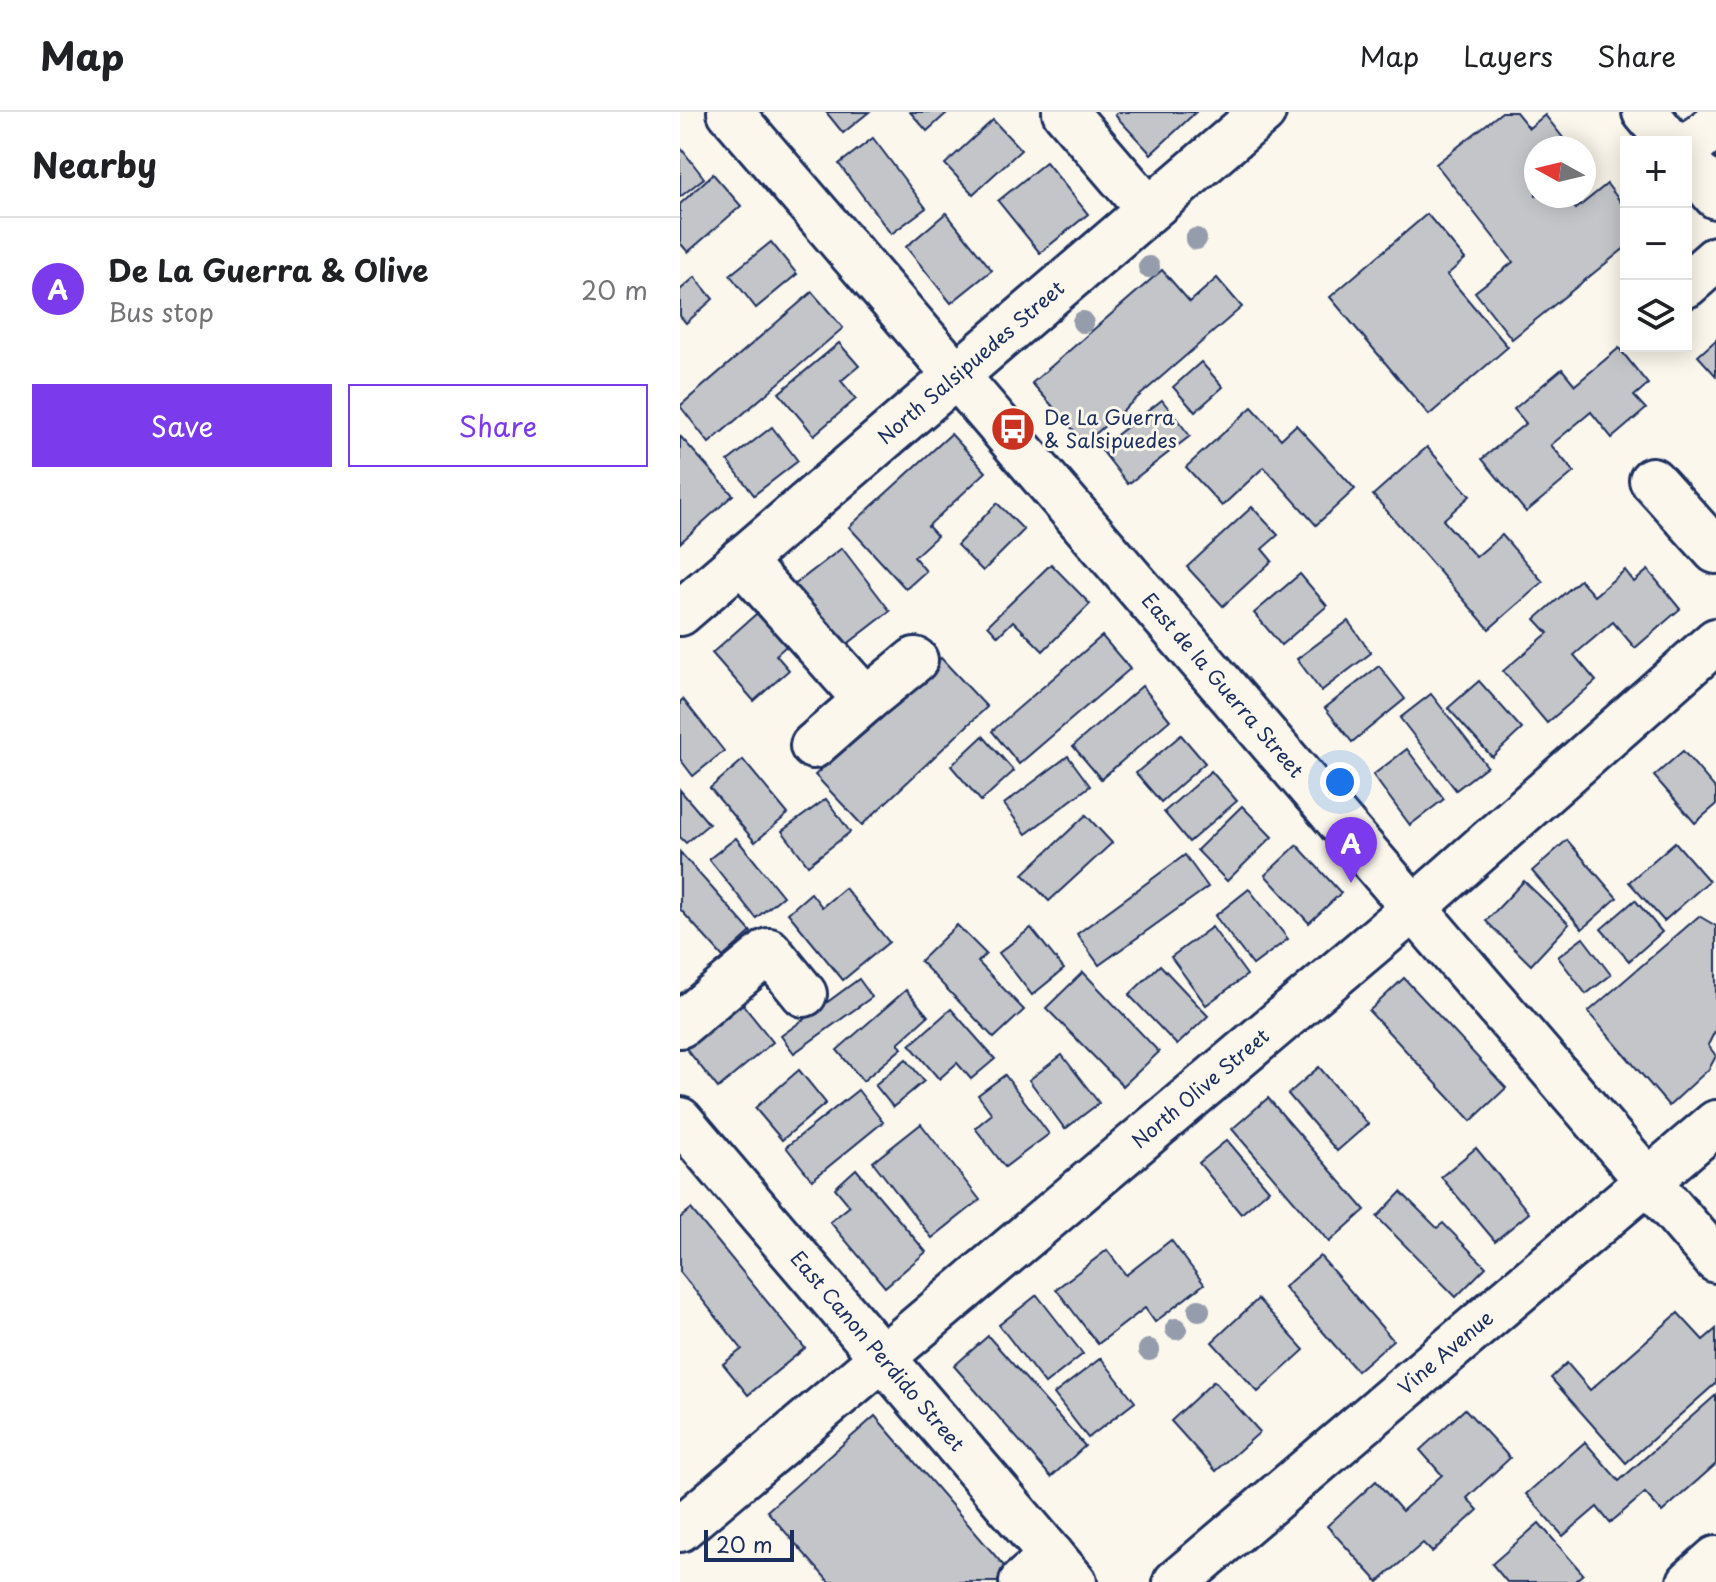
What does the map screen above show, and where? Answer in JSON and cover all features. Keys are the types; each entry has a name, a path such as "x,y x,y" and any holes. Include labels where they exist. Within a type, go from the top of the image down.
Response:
{"street":[{"name":"East de la Guerra Street","path":"730,112 1716,1260"},
{"path":"1065,112 1148,209"},
{"name":"North Salsipuedes Street","path":"680,613 1263,112"},
{"path":"1645,112 1665,136"},
{"path":"1692,145 1716,124"},
{"path":"1692,167 1716,196"},
{"path":"1692,280 1716,259"},
{"path":"1652,480 1716,551"},
{"path":"741,560 866,700"},
{"name":"North Olive Street","path":"680,1529 1413,909 1716,641"},
{"path":"813,746 915,660"},
{"path":"680,1025 769,951 804,994"},
{"name":"East Canon Perdido Street","path":"680,1120 882,1356 1050,1573"},
{"name":"Vine Avenue","path":"1176,1582 1716,1123"},
{"path":"1690,1582 1716,1559"}],"building":[{"path":"826,112 869,112 843,133"},
{"path":"910,112 948,112 927,131"},
{"path":"1118,112 1196,112 1151,154 1115,115"},
{"path":"1502,112 1516,112 1529,128 1545,115 1562,136 1524,136 1524,208 1596,208 1596,193 1607,184 1620,201 1620,252 1512,339 1475,292 1513,262 1436,164"},
{"path":"993,120 1021,150 973,194 945,164"},
{"path":"873,138 926,208 891,234 839,164"},
{"path":"680,147 704,178 680,197"},
{"path":"1046,162 1088,214 1040,253 998,201"},
{"path":"713,174 741,206 688,252 680,243 680,204"},
{"path":"946,213 992,270 951,303 906,247"},
{"path":"1427,214 1465,259 1447,275 1508,347 1429,415 1330,297"},
{"path":"771,242 797,274 756,308 730,275"},
{"path":"1162,270 1190,302 1217,278 1242,307 1085,443 1032,383"},
{"path":"695,277 713,299 686,323 680,316 680,290"},
{"path":"812,292 843,328 709,443 680,406"},
{"path":"1716,340 1716,376 1698,356"},
{"path":"839,343 859,366 841,381 856,399 814,435 779,393"},
{"path":"1619,348 1648,384 1634,396 1646,409 1612,438 1591,412 1551,445 1574,472 1526,512 1482,459 1526,423 1514,409 1562,369 1575,385"},
{"path":"1201,362 1223,387 1195,412 1173,387"},
{"path":"1162,400 1190,436 1128,484 1100,448"},
{"path":"1252,407 1281,439 1296,425 1355,489 1316,525 1264,467 1222,506 1186,467"},
{"path":"772,427 798,461 754,495 728,461"},
{"path":"951,434 986,472 928,526 937,536 914,557 926,571 906,589 849,527"},
{"path":"680,436 733,495 680,543"},
{"path":"1427,447 1470,496 1443,520 1476,557 1502,535 1543,582 1489,629 1373,495"},
{"path":"997,503 1024,530 983,571 957,545"},
{"path":"1252,507 1278,535 1262,549 1272,561 1223,606 1187,567"},
{"path":"842,548 890,611 837,652 789,589"},
{"path":"1051,564 1090,604 1043,651 1013,621 998,636 988,625"},
{"path":"1625,570 1634,582 1648,570 1680,609 1635,648 1613,622 1574,655 1596,681 1547,723 1503,671 1548,633 1535,619 1580,580 1594,596"},
{"path":"1300,574 1327,606 1281,645 1254,613"},
{"path":"764,607 793,640 776,655 789,670 754,701 712,653"},
{"path":"1348,621 1371,653 1321,691 1297,659"},
{"path":"1102,636 1130,669 1019,764 992,731"},
{"path":"941,658 987,707 862,825 815,775"},
{"path":"1379,666 1405,699 1352,742 1325,708"},
{"path":"1479,681 1522,729 1492,757 1448,708"},
{"path":"1142,686 1170,720 1101,779 1073,746"},
{"path":"1431,694 1487,766 1456,790 1400,718"},
{"path":"683,699 724,751 693,776 680,759 680,702"},
{"path":"1181,735 1205,763 1161,802 1136,773"},
{"path":"983,736 1014,771 981,801 951,766"},
{"path":"1407,749 1444,799 1410,825 1373,775"},
{"path":"1683,751 1716,789 1716,805 1695,823 1654,776"},
{"path":"1068,756 1090,786 1026,834 1004,804"},
{"path":"743,760 788,814 755,842 710,788"},
{"path":"1211,771 1237,801 1189,842 1164,812"},
{"path":"680,790 709,824 686,843 680,837"},
{"path":"826,799 850,832 808,865 782,831"},
{"path":"1242,806 1272,837 1227,881 1197,850"},
{"path":"1086,815 1112,843 1049,901 1023,874"},
{"path":"736,838 783,896 756,918 709,859"},
{"path":"1567,840 1617,898 1582,929 1532,871"},
{"path":"1675,842 1709,881 1664,921 1629,882"},
{"path":"1297,845 1341,893 1309,923 1265,875"},
{"path":"680,852 751,932 723,957 680,909"},
{"path":"1185,855 1208,887 1099,965 1077,934"},
{"path":"1524,881 1569,924 1531,965 1486,921"},
{"path":"845,888 889,942 843,980 788,913 811,893 822,907"},
{"path":"1249,889 1288,939 1253,965 1215,916"},
{"path":"1635,900 1662,932 1629,961 1601,929"},
{"path":"1699,916 1716,926 1716,1029 1708,1045 1716,1056 1709,1069 1669,1106 1588,1012"},
{"path":"957,925 986,954 978,962 1024,1010 994,1038 920,961"},
{"path":"1212,927 1247,975 1206,1005 1171,957"},
{"path":"1031,928 1064,969 1032,995 999,953"},
{"path":"1583,938 1611,975 1586,994 1558,957"},
{"path":"1160,965 1208,1016 1177,1045 1129,995"},
{"path":"1083,972 1159,1052 1123,1086 1046,1008"},
{"path":"1404,978 1506,1088 1471,1121 1369,1011"},
{"path":"859,979 872,997 794,1053 781,1036"},
{"path":"906,990 928,1016 898,1043 902,1048 863,1081 837,1050"},
{"path":"735,995 773,1042 718,1088 680,1041"},
{"path":"951,1009 995,1059 971,1079 957,1063 939,1079 910,1045"},
{"path":"1062,1055 1099,1103 1065,1129 1029,1080"},
{"path":"906,1059 924,1081 893,1107 875,1085"},
{"path":"1319,1067 1368,1124 1337,1151 1288,1094"},
{"path":"799,1070 826,1103 782,1140 755,1108"},
{"path":"1005,1075 1049,1134 1005,1167 975,1128 992,1114 978,1095"},
{"path":"858,1090 883,1122 812,1180 786,1147"},
{"path":"1268,1098 1365,1210 1329,1242 1232,1129"},
{"path":"921,1124 980,1200 932,1238 873,1162"},
{"path":"1227,1140 1269,1190 1241,1214 1199,1163"},
{"path":"1476,1148 1529,1213 1495,1241 1441,1177"},
{"path":"856,1169 926,1252 885,1287 830,1222 850,1206 835,1188"},
{"path":"1401,1192 1437,1228 1443,1223 1486,1267 1456,1297 1377,1217"},
{"path":"691,1209 805,1348 748,1395 723,1364 742,1349 680,1272 680,1218"},
{"path":"1171,1240 1204,1284 1155,1322 1145,1308 1098,1344 1056,1289 1107,1250 1126,1275"},
{"path":"1320,1256 1393,1340 1357,1371 1284,1287"},
{"path":"1037,1295 1083,1354 1045,1384 999,1325"},
{"path":"1258,1299 1304,1350 1258,1392 1212,1342"},
{"path":"1678,1313 1703,1340 1716,1329 1716,1383 1626,1463 1551,1378 1567,1363 1590,1390"},
{"path":"988,1336 1085,1446 1051,1477 954,1366"},
{"path":"1101,1358 1135,1402 1088,1438 1054,1394"},
{"path":"1214,1381 1260,1432 1216,1471 1171,1421"},
{"path":"1716,1395 1716,1464 1662,1512 1645,1493 1610,1523 1597,1507 1563,1536 1526,1494 1585,1442 1619,1481"},
{"path":"1465,1409 1510,1458 1467,1498 1478,1510 1432,1552 1423,1543 1378,1582 1327,1526 1376,1481 1402,1511 1442,1475 1420,1450"},
{"path":"875,1416 1010,1573 1000,1582 829,1582 767,1511"},
{"path":"1539,1523 1583,1574 1574,1582 1507,1582 1492,1564"}],"place":[{"name":"De La Guerra & Salsipuedes","path":"1013,429"},
{"name":"De La Guerra & Olive","path":"1351,883"}]}
